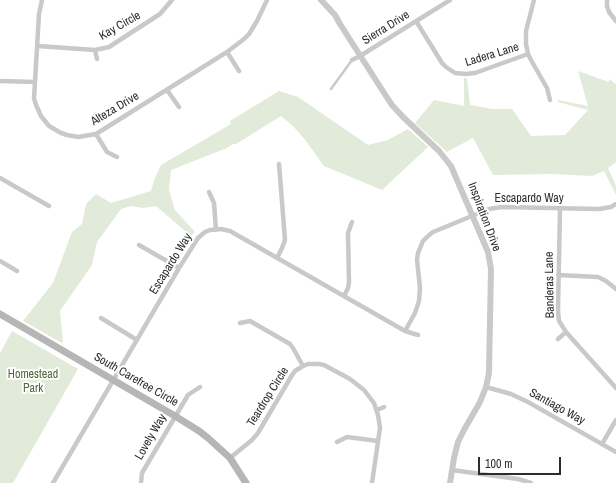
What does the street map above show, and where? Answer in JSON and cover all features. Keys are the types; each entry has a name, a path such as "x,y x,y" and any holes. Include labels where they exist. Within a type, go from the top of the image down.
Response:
{"main road":[{"name":"South Carefree Circle","path":"0,314 175,416 208,438 230,458 246,483"}],"street":[{"name":"Alteza Drive","path":"42,0 39,14 34,98 41,116 49,126 61,133 72,136 96,134 227,52 249,34 267,0"},
{"name":"Kay Circle","path":"38,46 95,50 109,47 160,14 172,0"},
{"name":"Inspiration Drive","path":"321,0 335,15 392,105 439,151 451,166 488,252 490,269 489,372 486,387 477,407 461,435 456,450 450,483"},
{"name":"Sierra Drive","path":"352,60 450,0"},
{"path":"534,0 526,31 528,54 547,88 550,100"},
{"path":"607,0 609,12 616,21"},
{"name":"Ladera Lane","path":"416,21 442,63 446,68 455,72 466,74 475,73 528,54"},
{"name":"Kay Circle","path":"95,50 97,59"},
{"path":"227,52 239,71"},
{"path":"0,81 35,82"},
{"path":"167,90 178,107"},
{"path":"96,134 107,152 117,157"},
{"path":"277,258 284,240 279,164"},
{"path":"0,178 49,206"},
{"path":"209,192 214,203 216,230 230,231 405,331 418,335"},
{"name":"Escapardo Way","path":"405,331 415,313 419,301 420,288 417,260 418,254 423,241 433,232 489,209 502,207 560,209 605,208 616,204"},
{"name":"Banderas Lane","path":"560,209 558,275 559,322 566,332 616,388"},
{"path":"344,296 349,282 348,233 352,222"},
{"name":"Escapardo Way","path":"53,483 198,238 205,232 216,230"},
{"path":"139,245 179,268"},
{"path":"0,261 17,271"},
{"path":"603,278 605,272"},
{"path":"558,275 603,278 616,289"},
{"path":"101,318 137,340"},
{"path":"240,323 250,321 290,344 294,348 303,366"},
{"path":"558,339 566,332"},
{"name":"Teardrop Circle","path":"230,458 252,440 258,433 294,371 303,366 314,363 324,365 350,379 367,393 374,403 377,410 380,428 372,483"},
{"name":"Lovely Way","path":"141,483 142,473 175,416 188,395 200,387"},
{"name":"Santiago Way","path":"486,387 520,398 616,452"},
{"path":"377,410 384,407"},
{"path":"602,444 616,420"},
{"path":"337,442 347,437 378,441"},
{"path":"452,470 518,479 531,483"}],"lane":[{"path":"331,89 352,60"}],"green space":[{"path":"578,71 609,82 609,79 616,84 616,162 608,168 616,186 616,195 604,171 592,176 552,174 493,175 473,138 447,152 415,123 434,100 464,106 464,78 467,78 470,105 492,109 512,109 531,136 565,135 588,110 558,102 558,100 588,106"},
{"path":"279,91 298,97 368,145 388,140 408,129 428,147 382,190 324,166 306,141 293,126 281,116 236,144 171,170 169,190 175,210 195,232 191,236 156,206 143,208 131,206 121,209 97,242 92,265 60,311 62,343 23,321 53,283 72,232 82,224 86,204 96,194 111,203 151,191 161,165 231,124 230,121"},
{"name":"Homestead Park","path":"12,331 78,369 13,483 0,483 0,353"}]}
